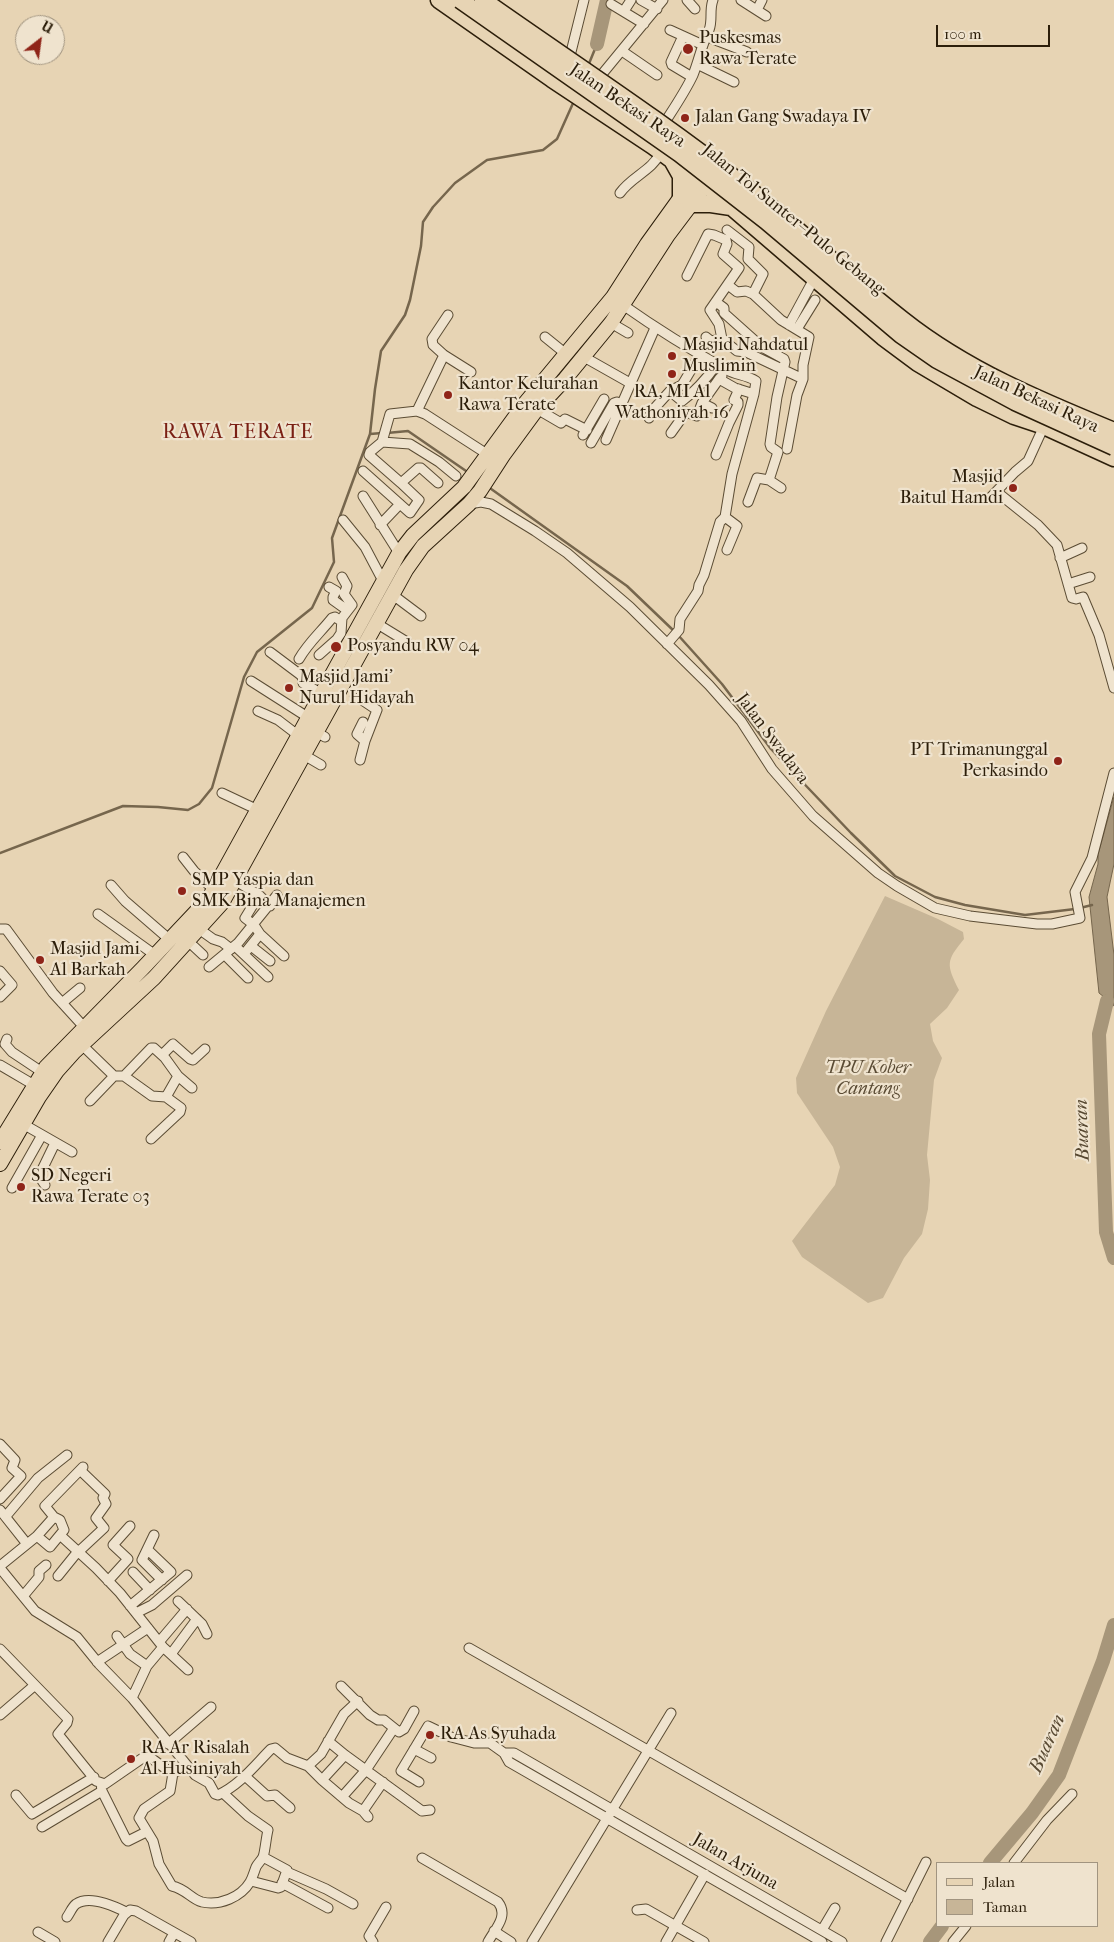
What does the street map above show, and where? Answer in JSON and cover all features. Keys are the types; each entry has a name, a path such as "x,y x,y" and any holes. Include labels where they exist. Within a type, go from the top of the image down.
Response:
{"highway":[{"name":"Jalan Bekasi Raya","path":"439,0 701,181 883,337 942,378 1014,416 1044,426 1114,458"},
{"name":"Jalan Tol Sunter–Pulo Gebang","path":"460,0 688,160 766,221 901,335 937,360 1015,402 1114,447"},
{"name":"Jalan Tol Sunter–Pulo Gebang","path":"483,0 656,121 747,188 903,321 982,372 1114,430"},
{"name":"Jalan Bekasi Raya","path":"494,0 667,119 776,203 877,293 959,353 1037,395 1114,430"},
{"name":"Jalan Bekasi Raya","path":"651,108 662,121 717,159"},
{"path":"663,153 672,161 681,176 686,200 737,211"},
{"path":"942,378 959,353"}],"main road":[{"path":"0,1164 47,1084 82,1045 154,978 222,903 304,755 321,735 351,692 376,623 406,570 423,546 470,504 480,491 489,460 526,402 613,297 717,159"},
{"path":"0,1142 42,1072 209,898 399,553 422,526 457,495 462,479 489,460 584,357 623,305 652,247"},
{"path":"457,495 470,504"}],"street":[{"path":"555,81 574,54 584,0"},
{"path":"624,11 631,0"},
{"path":"640,0 657,9"},
{"path":"601,72 622,51 663,0"},
{"path":"687,0 695,9"},
{"path":"667,119 692,77 711,22 710,8 713,0"},
{"path":"741,0 766,16"},
{"path":"757,10 762,0"},
{"path":"611,4 644,24"},
{"path":"670,30 704,45"},
{"path":"683,36 671,62 672,65 692,77"},
{"path":"705,36 747,52"},
{"path":"622,51 657,75"},
{"path":"697,64 734,82"},
{"path":"620,193 630,180 642,174 663,153"},
{"path":"721,238 737,211"},
{"path":"727,230 749,247 747,257 763,274 752,294"},
{"path":"687,276 708,234 727,242 723,254 739,268 710,310 719,324 722,339 737,351 746,352 803,379"},
{"path":"793,327 815,277"},
{"path":"728,285 738,292 746,291 752,294 793,327 809,337 803,364 803,379 797,395 787,449"},
{"path":"793,327 815,300"},
{"path":"716,302 724,308 724,314 752,340 784,359 770,444 778,452 769,480"},
{"path":"623,305 655,328 726,370 756,381 733,469 725,517 720,522 704,575 698,585 698,591 680,619 679,630 670,640"},
{"path":"448,315 432,339 433,344 444,355 471,372"},
{"path":"611,323 628,333"},
{"path":"606,440 655,328"},
{"path":"545,337 566,354"},
{"path":"706,337 711,341 722,339"},
{"path":"417,412 444,355"},
{"path":"649,418 651,412 670,391 682,385 700,355"},
{"path":"584,357 630,383"},
{"path":"670,391 682,402 704,382 717,364"},
{"path":"671,433 686,412 697,416 702,403 726,370"},
{"path":"719,379 754,394"},
{"path":"716,455 738,405 734,398 739,389"},
{"path":"536,409 561,423 566,419 586,433 604,399"},
{"path":"591,444 614,403 617,402 622,405"},
{"path":"702,403 712,408"},
{"path":"363,471 410,513 419,500 369,455 383,439 387,419 391,413 417,412 425,414 489,460"},
{"path":"1044,426 1028,462 1014,472 994,495 1038,525 1057,546 1074,599 1083,597 1093,619 1114,688"},
{"path":"383,439 410,444 462,479"},
{"path":"401,483 418,468 421,468 438,484"},
{"path":"748,502 757,478 769,480 781,488"},
{"path":"363,496 399,553"},
{"name":"Jalan Swadaya","path":"470,504 481,502 491,504 567,553 670,640 741,721 772,769 813,816 878,873 935,908 970,916 1037,924 1052,924 1080,916 1075,892 1092,858 1114,773"},
{"path":"380,525 400,504"},
{"path":"725,517 737,526 727,550"},
{"path":"343,520 365,546 383,581"},
{"path":"1060,558 1082,548"},
{"path":"319,655 341,633 343,616 352,603 344,594 347,586 342,577"},
{"path":"1068,584 1090,577"},
{"path":"329,586 336,591 333,597 334,600 343,616 355,631"},
{"path":"392,594 421,616"},
{"path":"299,659 312,639 317,637 332,618 343,616"},
{"path":"376,623 407,642"},
{"path":"327,646 341,657"},
{"path":"270,652 302,676 303,683 322,694"},
{"path":"251,681 309,718"},
{"path":"351,692 377,710 360,760"},
{"path":"258,711 278,720 299,736"},
{"path":"363,722 358,734 365,741"},
{"path":"304,755 321,765"},
{"path":"222,794 258,810"},
{"path":"183,857 194,871 214,890"},
{"path":"234,880 259,895 270,906"},
{"path":"111,885 125,901 170,940"},
{"path":"259,895 244,918 254,925 260,934 284,956"},
{"path":"209,967 230,950 254,925 277,895"},
{"path":"98,914 156,955"},
{"path":"0,929 6,929 53,993 84,1027"},
{"path":"199,929 213,939 222,942 230,950 248,978"},
{"path":"244,954 260,934"},
{"path":"188,942 203,955"},
{"path":"251,946 270,961"},
{"path":"230,950 244,954 268,976"},
{"path":"0,970 12,985 0,996"},
{"path":"62,1003 80,988"},
{"path":"7,1039 5,1044 12,1052 42,1072"},
{"path":"162,1055 172,1044 193,1060 205,1049"},
{"path":"82,1045 114,1076 124,1076 152,1096 166,1097 181,1110 165,1128 151,1139"},
{"path":"124,1076 151,1048 154,1048 162,1055 178,1076 192,1088"},
{"path":"0,1065 34,1086"},
{"path":"90,1101 114,1076"},
{"path":"166,1097 178,1076"},
{"path":"23,1124 72,1152"},
{"path":"12,1188 42,1135"},
{"path":"45,1185 39,1176 55,1143"},
{"path":"0,1444 15,1460 12,1468 21,1476 0,1499"},
{"path":"27,1544 3,1513 38,1478 67,1455"},
{"path":"37,1536 50,1547 60,1535 64,1528 60,1520 54,1517 45,1506 82,1468 105,1494 103,1498 106,1502 96,1518 104,1528 58,1576"},
{"path":"54,1517 37,1536 0,1567 35,1611 78,1637 97,1662 132,1698 195,1775 209,1783 215,1794 223,1793 245,1776 271,1749 275,1748 287,1758 308,1766 342,1797 365,1814 383,1782"},
{"path":"108,1580 128,1559 113,1545 130,1526"},
{"path":"60,1535 108,1580 161,1644 188,1670"},
{"path":"154,1535 142,1560 162,1580"},
{"path":"133,1610 150,1590 171,1572 148,1550"},
{"path":"24,1595 39,1577 39,1571 46,1565"},
{"path":"133,1572 150,1590"},
{"path":"133,1610 152,1605 187,1576"},
{"path":"178,1601 202,1624 206,1634"},
{"path":"132,1698 147,1666 187,1610"},
{"path":"171,1654 197,1619"},
{"path":"97,1662 148,1628"},
{"path":"117,1636 130,1654 147,1666"},
{"path":"469,1648 908,1899"},
{"path":"0,1649 68,1719 58,1734 99,1784 126,1839 128,1841 146,1832"},
{"path":"0,1715 35,1685"},
{"path":"341,1686 370,1715 378,1720 384,1720 401,1732 414,1711"},
{"path":"308,1766 321,1754 344,1714 358,1701"},
{"path":"168,1744 211,1708"},
{"path":"532,1942 672,1713"},
{"path":"418,1782 401,1771 428,1726 451,1737 474,1743 490,1742 504,1753 509,1762 571,1797 610,1814"},
{"path":"342,1797 366,1770 394,1728"},
{"path":"328,1742 344,1756 422,1810 430,1810"},
{"path":"414,1749 431,1758"},
{"path":"504,1753 514,1752 576,1788 610,1814"},
{"path":"16,1795 32,1814 99,1784 105,1784 147,1755 173,1773"},
{"path":"322,1780 344,1756"},
{"path":"173,1773 188,1767"},
{"path":"173,1773 170,1791 140,1813 139,1818 153,1841 159,1864 168,1882 172,1886 189,1893 195,1900 221,1902 239,1895 251,1881 257,1865 263,1857 268,1830 248,1816 223,1793"},
{"path":"245,1776 267,1796 275,1795 290,1808"},
{"path":"42,1826 99,1784"},
{"path":"571,1797 576,1788"},
{"path":"1015,1862 1047,1820 1072,1794"},
{"name":"Jalan Arjuna","path":"610,1814 788,1916 822,1930 842,1942"},
{"name":"Jalan Arjuna","path":"668,1847 705,1874 719,1877"},
{"path":"263,1857 284,1867 287,1872 326,1889 353,1904"},
{"path":"422,1858 498,1902 503,1908 504,1915 488,1942"},
{"path":"886,1942 926,1862"},
{"path":"251,1881 278,1888 287,1872"},
{"path":"666,1942 705,1874"},
{"path":"282,1883 328,1908"},
{"path":"67,1917 74,1905 83,1902 98,1901 126,1912"},
{"path":"373,1942 369,1936 386,1908"},
{"path":"822,1930 835,1908"},
{"path":"638,1910 646,1909 704,1942"},
{"path":"108,1942 126,1912 130,1910 136,1911 191,1942"},
{"name":"Jalan Arjuna","path":"788,1916 822,1942"},
{"path":"953,1942 965,1927"},
{"path":"494,1931 511,1942"},
{"path":"38,1932 55,1942"},
{"path":"169,1942 174,1933"}],"green space":[{"name":"TPU Kober Cantang","path":"885,896 963,932 964,939 951,958 950,963 952,974 959,990 947,1008 930,1024 933,1041 942,1058 934,1080 927,1155 930,1180 928,1209 922,1234 904,1258 883,1298 868,1303 802,1257 792,1241 835,1185 840,1167 833,1147 797,1093 796,1078 826,1011"}],"shaded area":[{"path":"1114,797 1114,864 1107,897 1114,955 1114,1005 1099,993 1089,897"}],"waterway":[{"path":"597,44 607,0"},
{"path":"588,66 597,44"},
{"path":"370,434 381,351 405,315 410,300 421,246 423,222 433,207 455,183 487,160 543,150 557,139 574,101"},
{"path":"387,433 408,431 469,473"},
{"path":"0,853 123,806 188,810 199,804 212,788 244,677 257,652 312,608 334,562 332,538 370,434 382,433"},
{"path":"487,486 627,586 674,631"},
{"path":"678,635 722,684 771,749 895,876 935,897 965,905 1025,915 1075,909"},
{"path":"1080,908 1092,905"},
{"name":"Buaran","path":"1106,996 1107,1001 1114,1005"},
{"name":"Buaran","path":"1107,1001 1099,1034 1106,1232 1114,1258"},
{"name":"Buaran","path":"991,1862 1032,1813 1059,1775 1103,1661 1114,1625"},
{"name":"Buaran","path":"930,1942 941,1927"}],"tunnel":[{"path":"351,693 359,698"}],"place":[{"name":"Puskesmas Rawa Terate","path":"688,49"},
{"name":"Jalan Gang Swadaya IV","path":"685,118"},
{"name":"Masjid Nahdatul Muslimin","path":"672,356"},
{"name":"RA, MI Al Wathoniyah 16","path":"672,374"},
{"name":"Kantor Kelurahan Rawa Terate","path":"448,395"},
{"name":"Masjid Baitul Hamdi","path":"1013,488"},
{"name":"Posyandu RW 04","path":"336,647"},
{"name":"Masjid Jami' Nurul Hidayah","path":"289,688"},
{"name":"PT Trimanunggal Perkasindo","path":"1058,761"},
{"name":"SMP Yaspia dan SMK Bina Manajemen","path":"182,891"},
{"name":"Masjid Jami Al Barkah","path":"40,960"},
{"name":"SD Negeri Rawa Terate 03","path":"21,1187"},
{"name":"RA As Syuhada","path":"430,1735"},
{"name":"RA Ar Risalah Al Husiniyah","path":"131,1759"}],"district":[{"name":"RAWA TERATE","path":"238,433"}]}
